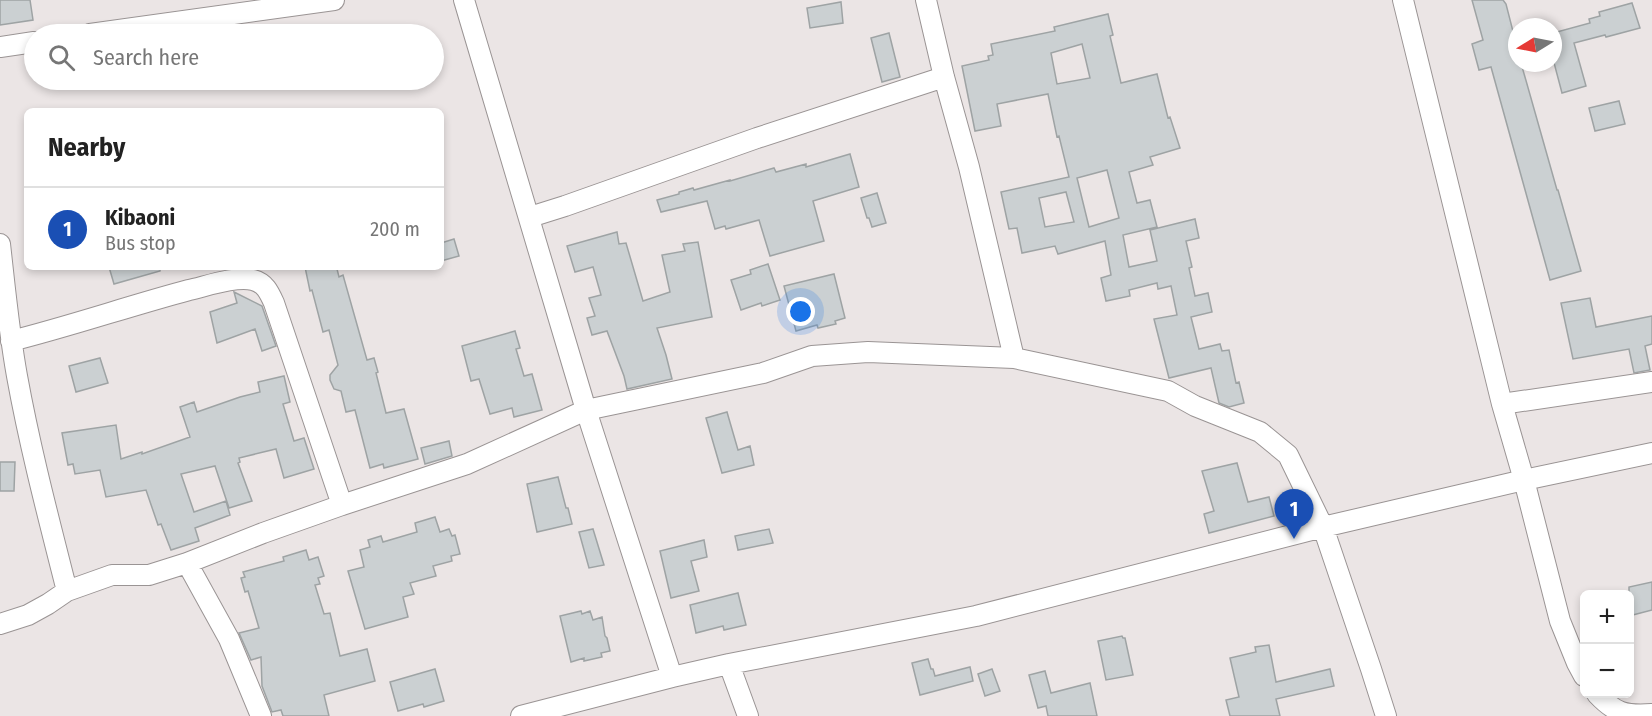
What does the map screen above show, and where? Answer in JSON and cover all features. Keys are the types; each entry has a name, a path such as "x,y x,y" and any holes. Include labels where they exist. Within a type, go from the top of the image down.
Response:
{"street":[{"path":"162,24 334,0"},
{"path":"464,0 586,410 672,677"},
{"path":"926,0 969,167 1014,358"},
{"path":"1403,0 1502,404 1560,621 1580,669"},
{"path":"0,47 24,43"},
{"path":"530,217 757,138 944,77"},
{"path":"0,244 11,342 9,377 41,488 67,591"},
{"path":"11,342 147,301 226,281 251,279 259,282 266,287 274,303 342,505"},
{"path":"0,624 28,615 67,591 111,575 150,575 342,505 467,464 586,410 762,373 812,356 867,352 1014,358 1168,391 1195,406 1260,432 1288,455 1323,527 1386,716"},
{"path":"1502,404 1652,382"},
{"path":"521,716 729,664 976,616 1323,527 1652,453"},
{"path":"187,563 229,639 261,716"},
{"path":"729,664 748,716"},
{"path":"1601,698 1615,710 1629,714 1652,714"}],"building":[{"path":"0,0 30,0 33,20 0,25"},
{"path":"1472,0 1503,0 1510,18 1508,72 1524,72 1581,271 1550,280 1491,67 1479,70 1472,44 1483,40"},
{"path":"841,2 843,23 810,28 807,8"},
{"path":"1632,3 1640,28 1574,43 1586,86 1562,93 1556,72 1562,72 1562,31 1590,23 1589,19 1600,16 1599,12"},
{"path":"1108,14 1113,35 1110,36 1121,83 1157,74 1168,118 1170,117 1180,148 1150,157 1153,165 1129,172 1137,203 1150,200 1157,227 1123,235 1129,267 1157,261 1150,230 1195,219 1199,238 1186,241 1192,267 1189,268 1195,296 1208,293 1212,312 1191,317 1199,349 1220,344 1222,351 1229,350 1236,383 1239,382 1244,403 1229,407 1219,403 1211,368 1169,378 1154,319 1177,315 1171,286 1158,289 1157,283 1129,290 1130,296 1106,301 1101,278 1111,275 1105,241 1058,254 1055,246 1022,253 1017,228 1009,229 1001,192 1069,177 1059,136 1057,137 1048,94 997,104 1001,126 975,131 962,66 989,60 988,56 993,55 991,44 1055,31 1054,27","holes":["1082,44 1090,78 1057,84 1051,53","1107,170 1119,218 1089,227 1077,178","1066,192 1074,222 1045,227 1039,198"]},
{"path":"889,33 900,77 882,82 871,38"},
{"path":"1619,101 1625,124 1595,131 1589,108"},
{"path":"850,154 859,187 813,201 824,241 770,256 759,220 726,229 725,226 715,229 707,201 661,212 657,200 693,188 694,190 774,168 776,172 806,164 806,167"},
{"path":"877,193 886,223 872,227 861,198"},
{"path":"617,232 619,244 626,243 643,301 670,292 662,255 685,251 683,244 698,242 712,317 657,328 672,379 627,389 607,331 592,335 587,318 595,316 589,298 601,295 593,267 575,272 567,246"},
{"path":"454,239 459,256 444,260 444,242"},
{"path":"768,264 780,300 762,306 761,303 741,310 731,280 751,274 750,270"},
{"path":"110,270 160,270 160,271 114,284"},
{"path":"306,270 337,270 339,277 343,275 367,360 374,358 386,413 404,409 418,459 384,468 383,464 370,468 355,410 346,412 341,391 334,389 330,380 330,375 338,365 329,330 323,332 312,290 310,291"},
{"path":"834,274 845,318 835,321 836,324 818,328 817,325 796,331 784,286"},
{"path":"234,292 262,306 276,346 262,351 255,329 217,343 210,312 237,303"},
{"path":"1590,298 1596,327 1652,316 1652,344 1645,346 1650,370 1634,373 1629,349 1573,359 1561,303"},
{"path":"515,331 520,348 516,349 524,376 532,374 542,410 514,417 512,408 490,414 479,379 471,381 462,346"},
{"path":"100,358 108,383 76,392 69,366"},
{"path":"284,376 290,402 283,404 294,441 304,438 314,469 284,478 276,449 239,458 238,463 252,501 229,508 215,466 181,474 194,512 226,501 230,515 195,528 199,541 171,550 161,524 158,525 146,490 106,497 100,470 75,474 73,464 68,465 62,433 116,425 121,459 142,452 142,454 190,437 180,407 194,402 197,412 260,392 258,382"},
{"path":"727,412 738,450 750,446 754,465 722,473 706,418"},
{"path":"449,441 452,456 425,464 421,448"},
{"path":"0,462 15,462 14,491 0,491"},
{"path":"1237,463 1248,502 1269,497 1274,516 1209,533 1204,514 1214,511 1202,471"},
{"path":"558,477 572,524 537,532 527,484"},
{"path":"435,517 440,532 449,529 452,536 455,535 460,554 451,556 452,561 433,566 436,576 410,583 414,594 403,597 408,617 365,629 348,571 364,567 360,550 370,547 368,540 381,536 383,542 417,532 415,523"},
{"path":"593,529 604,565 589,568 579,532"},
{"path":"769,529 773,543 738,550 735,536"},
{"path":"704,540 707,557 691,561 699,591 671,598 660,551"},
{"path":"306,550 309,560 318,557 324,576 318,578 320,584 315,585 324,614 330,613 340,656 367,649 375,681 324,695 329,716 283,716 281,710 272,712 262,686 261,657 251,660 239,633 259,628 248,591 245,592 241,578 245,577 243,572 284,561 283,557"},
{"path":"1652,582 1652,610 1634,615 1634,590 1629,590 1629,587"},
{"path":"738,593 746,625 724,630 723,626 696,633 690,605"},
{"path":"581,611 582,614 590,611 593,620 602,617 610,651 601,653 602,657 584,661 584,658 571,662 560,616"},
{"path":"1122,636 1125,638 1133,675 1106,680 1098,641"},
{"path":"1269,645 1276,682 1330,669 1334,686 1276,699 1280,716 1230,716 1226,700 1239,697 1230,658 1256,652 1255,647"},
{"path":"928,659 935,676 970,667 973,681 920,695 912,663"},
{"path":"435,669 444,701 398,711 390,682"},
{"path":"992,669 1000,691 985,696 978,674"},
{"path":"1045,671 1051,693 1090,683 1097,716 1048,716 1046,706 1038,708 1029,675"}],"place":[{"name":"Kibaoni","path":"1294,539"}]}
